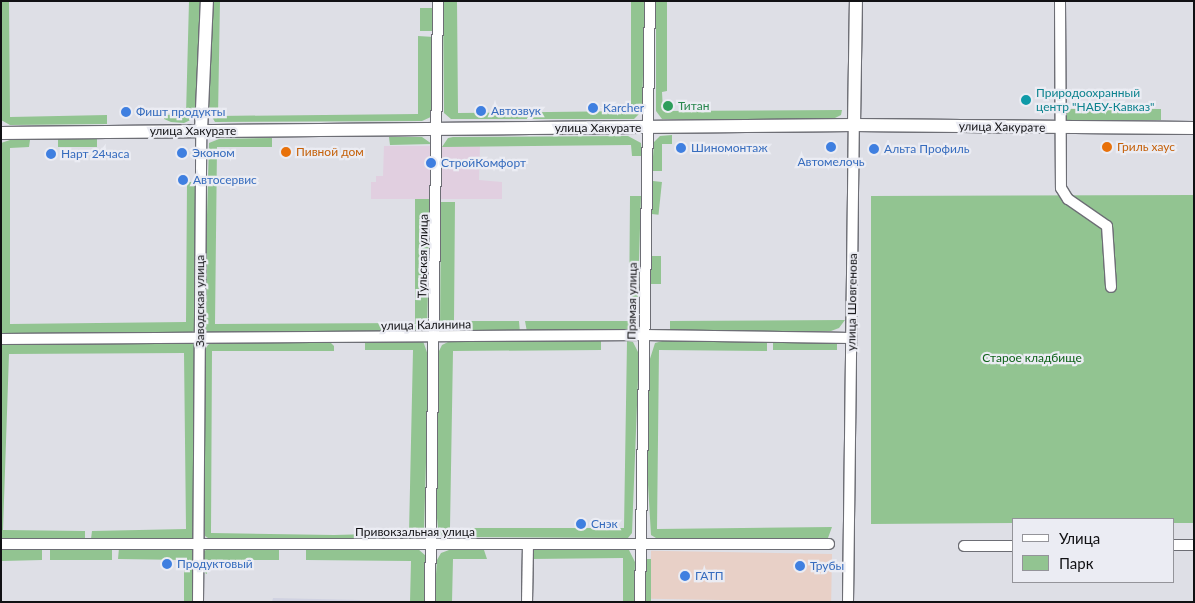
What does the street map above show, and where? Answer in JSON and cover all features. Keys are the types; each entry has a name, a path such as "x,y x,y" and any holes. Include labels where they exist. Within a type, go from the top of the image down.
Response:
{"main road":[{"name":"Заводская улица","path":"201,131 207,1"},
{"name":"улица Шовгенова","path":"854,125 856,1"},
{"name":"улица Хакурате","path":"1,133 854,125 1194,128"}],"street":[{"name":"Тульская улица","path":"430,602 438,129 438,1"},
{"name":"Прямая улица","path":"640,602 650,1"},
{"path":"1060,1 1060,128 1063,193 1107,226 1110,232 1111,287"},
{"name":"улица Шовгенова","path":"848,602 854,125"},
{"name":"Заводская улица","path":"198,602 201,131"},
{"name":"улица Калинина","path":"1,339 434,338 644,335 852,338"},
{"name":"Привокзальная улица","path":"1,544 829,544"},
{"path":"527,602 528,544"},
{"path":"964,546 1012,546"},
{"path":"1175,546 1194,546"}],"shaded area":[{"name":"СтройКомфорт","path":"384,146 480,146 479,180 502,182 502,199 371,199 371,182 376,182 376,176 383,176"},
{"path":"651,551 832,554 831,602 650,599"},
{"path":"273,598 360,600 360,602 272,602"}],"green space":[{"path":"1,1 9,1 10,117 107,115 107,124 10,125 1,120"},
{"path":"189,1 202,1 197,117 184,123 171,122 164,119 164,115 186,114"},
{"path":"213,1 220,1 218,116 418,114 418,36 434,37 433,116 422,121 215,122 209,112"},
{"path":"443,1 457,1 458,113 631,111 631,1 645,1 642,111 634,119 451,119 444,113"},
{"path":"656,1 667,1 667,91 662,92 663,111 842,110 841,115 833,119 662,119 656,111"},
{"path":"420,8 434,8 434,31 420,31"},
{"path":"1063,109 1161,109 1161,120 1063,120"},
{"path":"672,135 672,144 662,144 662,171 652,171 654,142 660,136"},
{"path":"628,136 641,143 642,156 632,156 631,145 442,147 448,138 453,137"},
{"path":"389,137 422,137 432,144 390,145"},
{"path":"58,138 97,138 97,147 58,147"},
{"path":"272,138 272,147 217,147 215,324 415,323 415,199 430,199 427,331 207,332 204,324 209,143 219,139"},
{"path":"10,140 30,140 29,147 10,148 10,324 186,322 187,182 197,182 194,331 187,334 1,335 1,143"},
{"path":"653,181 662,182 659,215 650,214"},
{"name":"Старое кладбище","path":"1194,195 1194,523 1175,523 1175,518 1012,518 1012,523 871,524 871,196"},
{"path":"630,196 641,196 637,325 627,332 527,332 525,321 629,321"},
{"path":"441,202 455,202 454,321 519,321 520,333 440,331"},
{"path":"651,256 661,256 661,284 651,284"},
{"path":"845,320 839,328 831,331 670,331 670,321"},
{"path":"666,340 767,342 767,351 659,350 657,529 832,527 828,538 656,538 651,535 646,451 648,365 655,343"},
{"path":"190,341 196,346 195,538 91,539 92,531 186,529 184,353 9,354 3,530 85,531 85,539 1,538 1,343"},
{"path":"423,341 429,358 424,532 420,540 211,540 205,536 204,351 208,345 212,342 330,342 334,346 334,351 212,351 211,533 334,535 409,533 413,350 365,350 365,342"},
{"path":"601,341 601,350 453,351 450,528 624,528 627,341 633,342 639,354 632,533 628,538 443,537 438,528 436,508 439,351 442,345 448,342"},
{"path":"773,342 837,342 837,350 773,350"},
{"path":"119,548 194,550 195,602 184,602 184,560 118,559"},
{"path":"623,548 629,550 635,562 634,602 623,602 623,558 530,559 534,549"},
{"path":"1,549 42,550 42,560 2,561 1,577"},
{"path":"50,549 112,549 112,560 50,560"},
{"path":"279,549 279,560 207,560 207,574 203,572 202,552 206,550"},
{"path":"306,549 418,549 426,556 426,602 410,602 411,561 306,560"},
{"path":"449,550 484,550 487,559 453,559 452,602 434,602 437,560 441,553"},
{"path":"644,559 651,559 651,602 644,602"}],"place":[{"name":"Природоохранный центр \"НАБУ-Кавказ\"","path":"1026,100"},
{"name":"Титан","path":"668,106"},
{"name":"Karcher","path":"593,108"},
{"name":"Автозвук","path":"481,111"},
{"name":"Фишт продукты","path":"126,112"},
{"name":"Автомелочь","path":"831,147"},
{"name":"Гриль хаус","path":"1107,147"},
{"name":"Шиномонтаж","path":"681,148"},
{"name":"Альта Профиль","path":"874,149"},
{"name":"Пивной дом","path":"286,152"},
{"name":"Эконом","path":"182,153"},
{"name":"Нарт 24часа","path":"51,154"},
{"name":"СтройКомфорт","path":"431,163"},
{"name":"Автосервис","path":"183,180"},
{"name":"Снэк","path":"581,524"},
{"name":"Продуктовый","path":"167,564"},
{"name":"Трубы","path":"800,566"},
{"name":"ГАТП","path":"685,576"}]}
